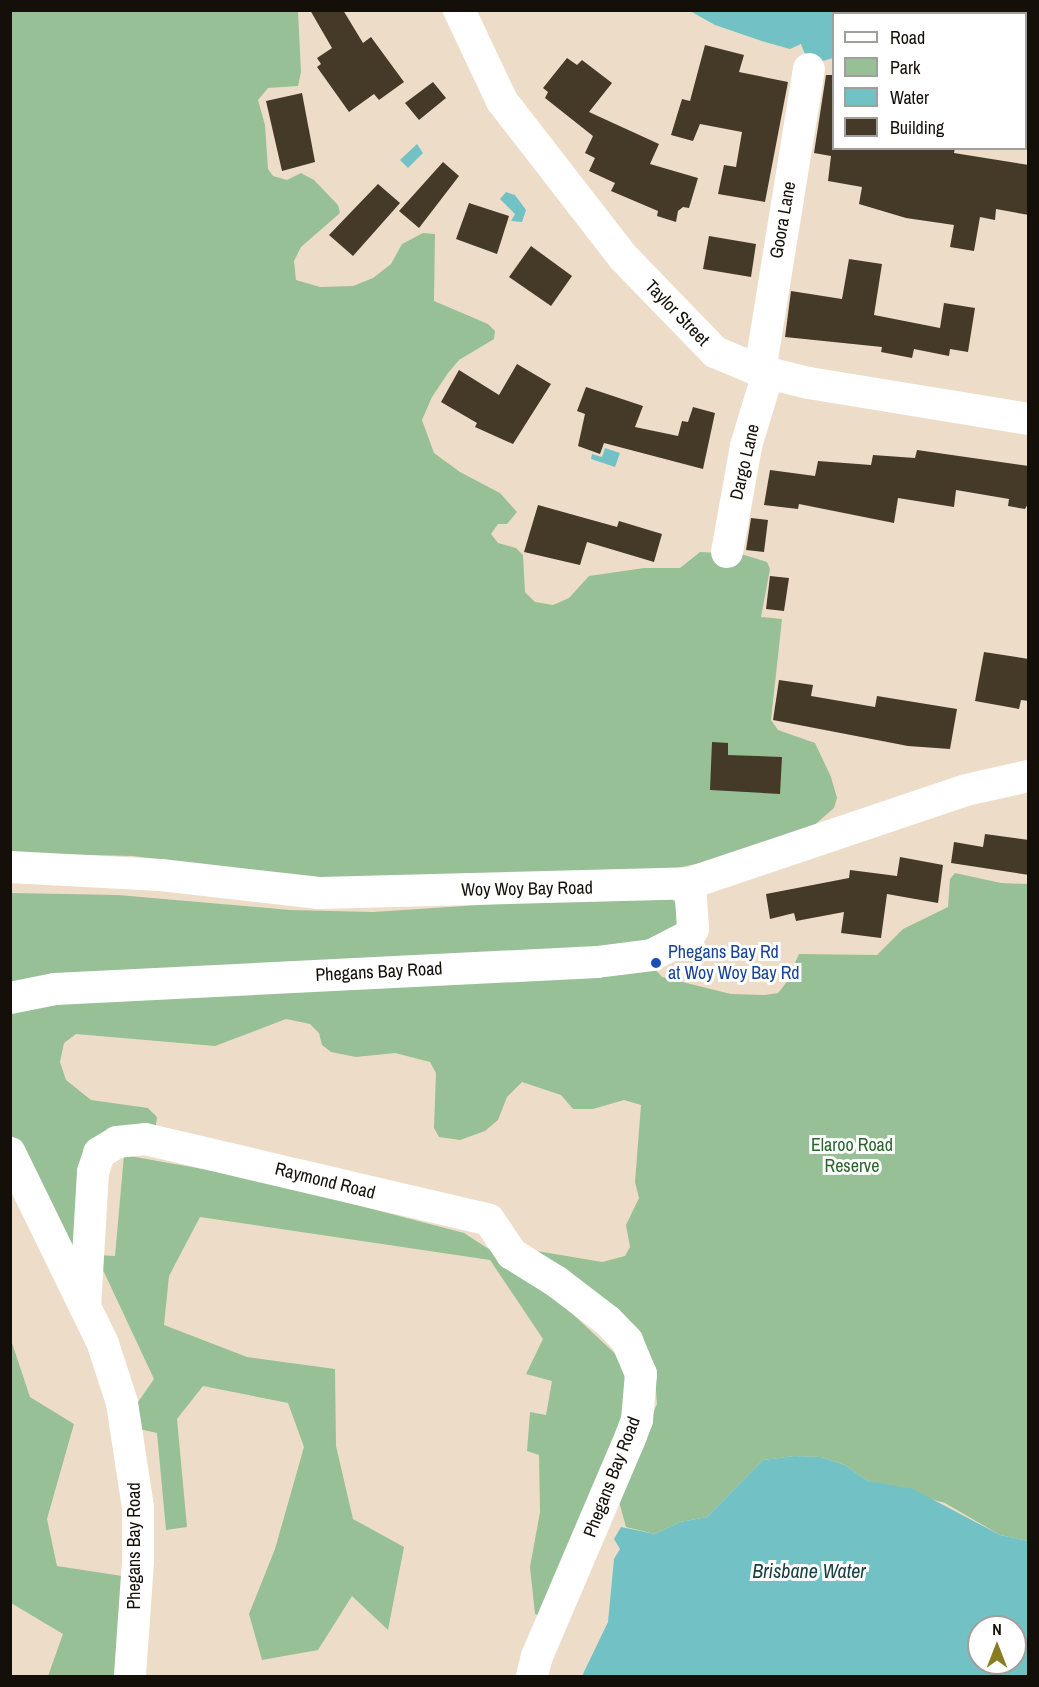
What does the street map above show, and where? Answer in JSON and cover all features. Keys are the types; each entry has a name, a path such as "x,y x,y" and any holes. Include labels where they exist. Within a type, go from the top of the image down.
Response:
{"street":[{"name":"Taylor Street","path":"459,10 502,101 624,258 715,352 764,372 809,383 1029,419"},
{"name":"Goora Lane","path":"764,372 809,69"},
{"name":"Dargo Lane","path":"727,552 746,446 764,372"},
{"name":"Woy Woy Bay Road","path":"10,867 161,875 319,893 690,883 966,790 1029,776"},
{"name":"Phegans Bay Road","path":"10,998 79,988 597,962 652,956 689,936 693,929 690,883"},
{"name":"Raymond Road","path":"85,1307 93,1172 99,1153 117,1142 146,1139 489,1220 512,1254 557,1282 608,1321 627,1341 641,1374"},
{"name":"Phegans Bay Road","path":"10,1153 103,1344 122,1403 133,1468 138,1561 130,1677"},
{"name":"Phegans Bay Road","path":"532,1677 537,1656 634,1428 641,1374"}],"green space":[{"path":"11,11 298,11 301,72 298,86 268,88 258,100 265,125 268,169 273,176 287,180 301,173 314,180 338,205 340,213 301,247 294,261 296,280 320,287 353,286 373,278 391,264 402,244 423,233 435,234 434,301 488,324 495,331 494,339 459,360 448,373 432,397 422,420 434,453 460,472 500,493 517,512 507,524 498,524 491,534 498,543 516,548 523,555 525,592 535,602 553,605 569,598 589,576 644,568 680,568 700,552 741,554 767,562 770,569 761,617 782,619 771,720 778,730 815,743 831,777 837,798 834,808 810,829 738,855 677,868 330,880 133,856 11,853"},
{"name":"Elaroo Road Reserve","path":"955,873 1001,883 1028,884 1028,1541 1000,1535 945,1503 868,1481 845,1465 821,1457 794,1456 763,1460 707,1517 680,1522 655,1534 626,1527 617,1494 657,1404 654,1366 531,1250 602,1262 625,1256 630,1247 626,1225 639,1198 635,1182 641,1105 624,1100 593,1109 573,1109 561,1095 522,1082 507,1097 498,1120 485,1131 460,1140 439,1137 434,1128 436,1073 430,1062 395,1053 356,1057 331,1052 322,1045 319,1033 310,1024 286,1019 215,1046 76,1034 64,1043 60,1062 66,1080 91,1100 148,1108 157,1117 155,1132 106,1138 80,1245 72,1245 11,1134 10,1006 655,969 662,977 731,994 765,995 778,993 786,983 799,954 877,955 903,929 948,907 950,879"},
{"path":"11,893 118,895 290,910 373,912 573,899 669,897 679,905 680,915 675,930 645,948 11,991"},
{"path":"124,1155 253,1178 464,1233 535,1279 637,1374 603,1484 545,1618 535,1614 530,1567 540,1512 539,1455 527,1451 530,1412 546,1415 552,1381 526,1374 543,1339 490,1260 200,1217 169,1276 164,1325 247,1357 335,1369 336,1446 353,1519 404,1547 388,1630 352,1596 318,1650 262,1660 249,1614 275,1549 304,1447 288,1403 203,1386 177,1419 187,1527 166,1530 157,1433 122,1425 154,1379 96,1255 115,1256"},
{"path":"10,1337 30,1397 74,1424 47,1519 57,1566 122,1576 140,1676 48,1676 63,1634 11,1603"}],"water":[{"path":"690,11 1028,11 1028,65 1027,12 832,12 832,58 816,63 806,57 801,44 790,49 715,25"},
{"path":"417,144 423,153 408,168 400,160"},
{"path":"506,192 515,195 526,210 522,222 511,221 515,214 500,199"},
{"path":"605,448 620,453 615,467 591,459 592,454 602,457"},
{"name":"Brisbane Water","path":"794,1456 821,1457 845,1465 868,1481 913,1489 1000,1535 1028,1541 1028,1676 582,1676 608,1622 614,1559 620,1549 614,1539 621,1527 655,1534 680,1522 707,1517 763,1460"}],"building":[{"path":"310,10 343,10 363,43 371,37 404,82 379,100 374,94 349,112 317,67 321,64 317,58 332,48"},
{"path":"705,45 744,55 739,72 788,82 765,202 718,194 724,165 736,167 742,132 700,124 693,141 671,135 682,99 690,101"},
{"path":"567,58 577,65 582,60 612,83 589,112 659,144 650,164 698,178 689,208 683,207 678,211 676,222 657,216 658,211 611,191 615,183 589,171 595,158 585,153 593,136 545,98 548,92 543,88"},
{"path":"826,75 832,75 832,150 955,150 954,153 1029,165 1029,215 996,209 995,220 980,217 974,251 950,247 954,225 906,218 859,204 862,187 828,181 831,156 814,153"},
{"path":"433,82 446,98 419,120 405,103"},
{"path":"302,93 315,162 282,171 266,101"},
{"path":"443,162 459,176 419,228 399,211"},
{"path":"378,184 400,203 353,256 329,235"},
{"path":"469,203 509,216 497,254 456,239"},
{"path":"709,236 756,244 751,277 703,269"},
{"path":"531,246 572,276 551,306 509,277"},
{"path":"849,259 882,264 874,315 940,328 944,303 975,308 968,352 950,349 949,356 914,349 912,358 881,352 882,347 785,337 791,291 842,299"},
{"path":"517,364 551,384 513,444 475,427 477,423 441,402 459,370 499,395"},
{"path":"586,387 643,406 635,427 678,436 682,421 688,422 693,407 715,413 703,469 604,443 600,454 578,446 585,414 577,411"},
{"path":"917,450 1029,466 1029,502 1025,509 1008,506 1009,499 956,490 954,507 898,498 894,523 799,504 798,509 764,505 770,470 815,476 818,461 871,465 873,455 915,458"},
{"path":"538,505 617,527 619,521 662,534 654,562 587,542 580,565 524,552"},
{"path":"751,518 768,520 764,552 746,550"},
{"path":"770,576 789,578 784,611 766,609"},
{"path":"984,652 1029,659 1029,701 1021,700 1019,709 975,701"},
{"path":"779,680 813,685 811,696 875,707 877,696 957,709 950,749 908,746 773,720"},
{"path":"712,742 728,743 728,755 782,757 780,794 710,790"},
{"path":"985,834 1029,840 1029,875 951,863 954,842 983,847"},
{"path":"900,857 943,865 938,903 887,894 881,938 841,933 844,912 796,921 794,913 770,919 766,894 849,878 850,870 897,876"}],"place":[{"name":"Phegans Bay Rd at Woy Woy Bay Rd","path":"656,963"}]}
